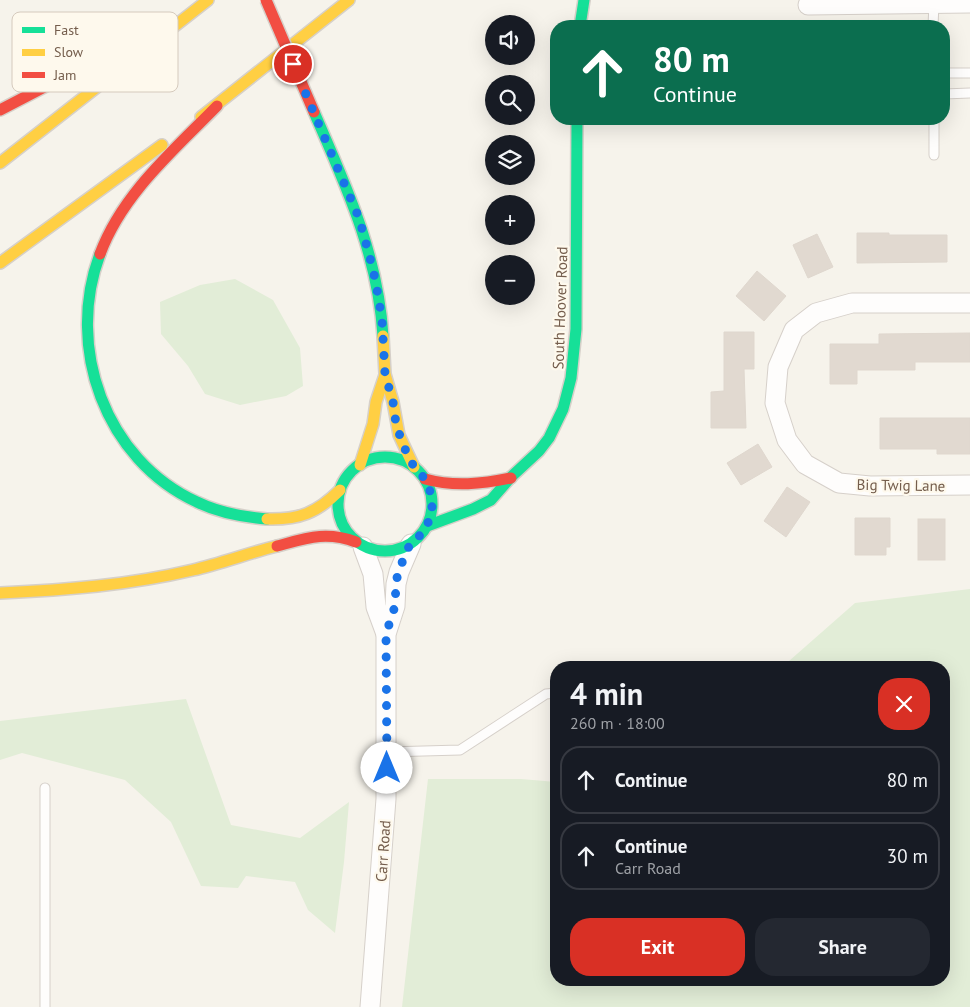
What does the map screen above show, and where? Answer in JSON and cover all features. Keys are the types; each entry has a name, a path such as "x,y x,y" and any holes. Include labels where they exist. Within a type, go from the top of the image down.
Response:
{"main road":[{"path":"175,12 196,0"},
{"path":"178,24 208,0"},
{"path":"0,593 61,590 152,578 208,566 320,536 339,536 379,552 396,551 417,539 427,526 432,510 429,486 414,467 399,435 393,402 385,374 382,320 367,242 350,195 266,0"},
{"path":"0,263 216,106 349,0"},
{"path":"581,20 584,0"},
{"path":"0,110 35,92"},
{"path":"0,163 91,92"},
{"path":"216,106 145,181 117,219 104,242 95,266 89,291 87,314 89,360 94,385 103,408 114,428 145,467 187,498 210,508 233,514 278,519 305,515 324,507 360,464 375,458 391,457 414,467"},
{"name":"South Hoover Road","path":"427,526 490,501 539,452 559,421 566,404 575,352 578,290 577,125"},
{"path":"360,464 373,424 376,402 385,374"},
{"name":"South Hoover Road","path":"425,479 462,486 486,484 511,478"},
{"path":"340,490 338,507 342,523 350,537 360,544"}],"street":[{"path":"808,6 970,3"},
{"name":"Big Twig Lane","path":"970,303 852,303 816,313 794,330 778,367 775,403 787,440 805,464 839,484 870,486 970,486"},
{"name":"Carr Road","path":"360,544 373,574 376,606 386,634"},
{"name":"Carr Road","path":"370,1007 385,818 387,752 386,634 395,606 398,572 410,544"}],"lane":[{"path":"933,20 934,3"},
{"path":"950,73 970,73"},
{"path":"950,94 970,93"},
{"path":"934,125 934,155"},
{"path":"387,752 460,750 546,694 550,694"},
{"path":"45,788 45,1007"}],"green space":[{"path":"235,279 273,300 300,348 303,386 286,396 240,405 205,394 188,366 161,334 160,302 200,285"},
{"path":"970,589 970,1007 402,1007 428,779 521,779 550,781 550,986 950,986 950,661 789,661 855,603"},
{"path":"186,699 231,825 300,838 349,802 335,933 308,910 295,882 246,876 238,888 201,886 171,822 125,780 22,753 0,760 0,721"}],"building":[{"path":"857,233 947,235 947,262 857,263"},
{"path":"817,234 833,267 808,278 793,245"},
{"path":"757,271 786,296 764,321 736,296"},
{"path":"724,332 754,332 754,369 744,369 746,428 711,428 711,392 724,391"},
{"path":"970,333 970,362 915,362 915,370 857,370 857,384 830,384 830,344 879,344 879,334"},
{"path":"880,418 970,418 970,454 937,454 937,449 880,449"},
{"path":"758,444 772,467 741,485 727,463"},
{"path":"787,487 810,502 786,537 764,521"},
{"path":"855,518 890,518 890,547 886,547 886,555 855,555"},
{"path":"918,519 945,519 945,560 918,560"}],"traffic: fast":[{"path":"581,20 584,0"},
{"path":"314,112 359,221 375,277 383,336"},
{"path":"427,526 473,509 491,500 511,477 539,451 549,438 563,409 571,378 576,329 577,125"},
{"path":"100,254 90,290 87,326 91,362 101,397 117,430 138,459 165,483 197,502 222,512 267,519"},
{"path":"385,457 403,460 418,471 429,486 432,504 429,522 418,537 403,548 385,551 367,548 352,537 341,522 338,504 341,486 352,471 367,460 385,457"}],"traffic: slow":[{"path":"178,24 208,0"},
{"path":"201,117 349,0"},
{"path":"0,163 91,92"},
{"path":"0,263 162,145"},
{"path":"383,336 385,374 393,402 399,435 414,467"},
{"path":"360,465 373,424 376,402 385,375"},
{"path":"267,519 289,518 307,514 332,498 340,490"},
{"path":"0,593 73,588 145,580 193,570 277,546"}],"traffic: jam":[{"path":"266,0 314,112"},
{"path":"0,110 35,92"},
{"path":"100,254 110,232 135,192 167,156 217,106"},
{"path":"425,479 436,482 468,484 511,478"},
{"path":"277,546 307,538 326,536 356,542"}],"route":[{"path":"293,64 350,195 367,242 382,320 385,374 393,402 396,424 403,445 414,467 425,479 431,494 432,510 430,519 422,533 410,544 398,572 395,606 386,634 387,768"}]}
